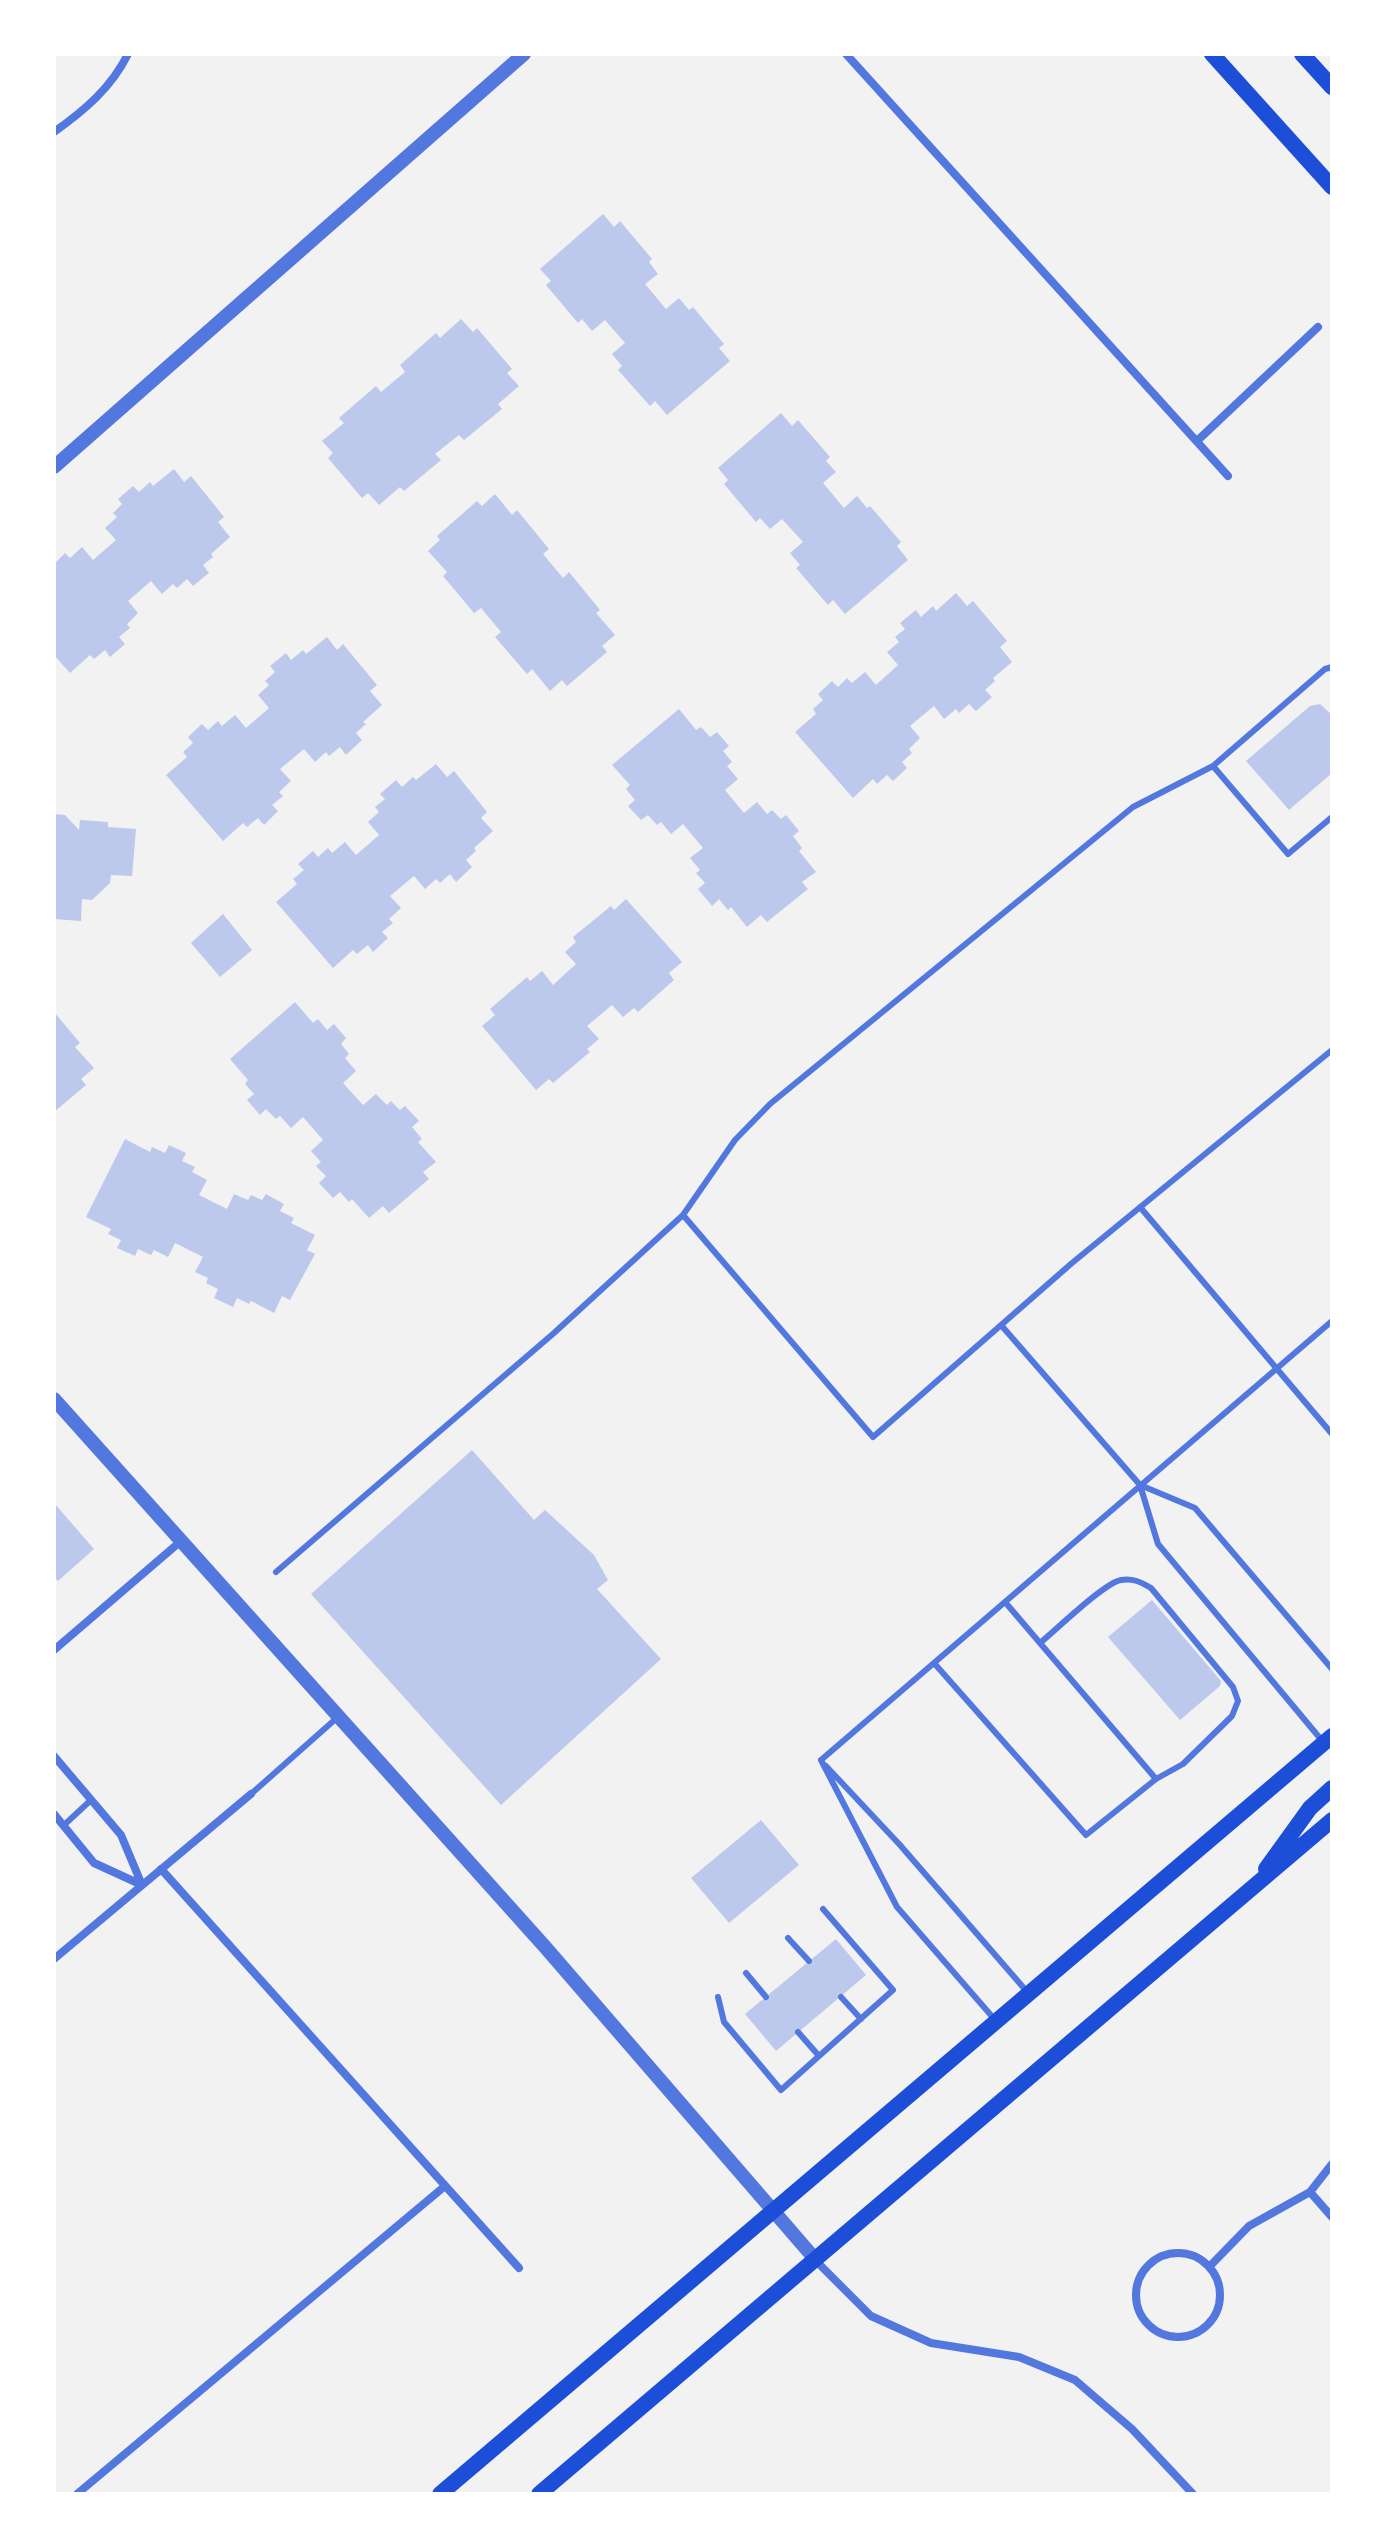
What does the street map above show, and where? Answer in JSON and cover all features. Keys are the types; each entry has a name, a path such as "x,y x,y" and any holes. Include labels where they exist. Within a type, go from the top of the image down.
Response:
{"main road":[{"path":"1212,54 1332,187"},
{"path":"1302,54 1332,87"},
{"path":"440,2494 1328,1739"},
{"path":"1251,1890 1310,1808 1332,1788"},
{"path":"539,2494 1332,1820"}],"street":[{"path":"54,132 98,98 120,71 128,54"},
{"path":"54,467 524,54"},
{"path":"861,54 850,58 1228,476"},
{"path":"1197,441 1318,327"},
{"path":"54,1399 546,1948 773,2212 871,2316 931,2343 1019,2357 1075,2380 1132,2429 1193,2494"},
{"path":"54,1650 181,1541"},
{"path":"54,1756 121,1835 142,1885"},
{"path":"54,1959 251,1794"},
{"path":"54,1814 94,1863 142,1885"},
{"path":"161,1869 519,2268"},
{"path":"1210,2266 1249,2226 1310,2192 1332,2164"},
{"path":"77,2494 445,2186"},
{"path":"1310,2192 1332,2217"},
{"path":"1172,2253 1186,2253 1210,2266 1218,2278 1220,2306 1204,2330 1177,2338 1151,2328 1142,2317 1136,2290 1147,2266 1172,2253"}],"lane":[{"path":"276,1572 544,1342 683,1215 735,1140 770,1104 1133,807 1213,766 1325,669 1332,667"},
{"path":"1213,766 1288,854 1332,817"},
{"path":"683,1215 873,1437 1140,1207 1332,1050"},
{"path":"1140,1207 1332,1434"},
{"path":"821,1760 1332,1321"},
{"path":"1001,1325 1140,1485 1158,1544 1328,1739"},
{"path":"1140,1485 1195,1508 1332,1669"},
{"path":"934,1663 1086,1835 1156,1779 1183,1764 1232,1716 1238,1701 1233,1687 1151,1588 1138,1580 1119,1580 1105,1589 1040,1643"},
{"path":"1005,1602 1156,1779"},
{"path":"251,1794 339,1716"},
{"path":"821,1760 900,1845 1030,1995"},
{"path":"821,1760 897,1907 997,2022"},
{"path":"63,1826 91,1800"},
{"path":"718,1997 724,2022 781,2090 893,1990 823,1909"},
{"path":"788,1938 809,1961"},
{"path":"746,1973 766,1997"},
{"path":"841,1997 861,2019"},
{"path":"798,2032 819,2056"}],"building":[{"path":"603,214 614,227 620,221 652,259 649,262 658,274 645,284 666,309 679,298 689,310 693,307 724,344 719,348 730,361 667,415 655,401 650,406 618,370 622,366 612,354 625,343 605,320 592,331 582,319 578,323 546,285 551,281 540,269"},
{"path":"461,319 473,332 477,328 512,369 507,373 519,386 498,404 502,409 464,440 459,435 435,454 441,460 404,491 400,487 379,505 368,493 362,498 328,458 333,453 322,441 344,423 339,418 376,386 381,392 405,372 400,365 436,333 440,338"},
{"path":"781,413 792,426 798,420 830,457 826,461 836,472 823,483 844,508 857,496 867,508 870,506 901,542 897,546 908,560 845,614 833,600 828,605 796,568 800,565 790,553 803,542 782,519 770,529 760,518 756,522 724,484 728,480 718,468"},
{"path":"174,469 184,482 191,476 224,517 218,522 230,537 203,565 209,573 193,586 187,579 177,588 173,584 162,594 151,581 128,601 138,613 127,624 130,628 119,637 125,644 110,657 105,650 94,659 90,655 70,673 54,655 54,564 65,553 70,558 82,547 93,560 116,540 105,528 117,517 113,513 122,504 118,499 133,486 139,492 150,482 153,486"},
{"path":"495,494 512,515 517,510 549,549 543,554 563,578 569,572 600,610 596,613 615,635 602,646 607,652 567,686 562,680 550,691 532,669 527,674 495,637 501,632 481,608 474,613 443,576 447,572 428,551 440,540 437,536 477,501 482,506"},
{"path":"956,593 967,606 973,601 1007,641 1000,647 1012,662 993,678 995,681 985,690 992,697 976,711 969,704 959,713 956,709 944,719 934,706 910,726 920,738 909,749 912,753 902,762 907,768 893,781 887,775 877,784 873,779 853,798 795,732 816,714 813,709 823,700 818,694 832,681 838,687 847,678 852,683 865,672 876,685 898,665 887,652 899,642 895,637 905,629 900,623 916,610 921,617 933,606 936,611"},
{"path":"327,637 337,650 343,644 377,685 370,691 382,705 363,722 366,724 356,733 362,740 346,755 340,747 329,756 326,752 315,762 304,749 280,769 291,781 279,792 283,796 272,805 278,811 264,825 258,818 247,827 243,823 223,841 166,775 187,757 183,752 193,743 188,737 202,724 208,730 218,721 222,726 235,715 246,728 269,708 258,695 269,685 265,681 275,672 270,666 286,653 291,660 303,650 306,654"},
{"path":"1320,704 1332,715 1332,773 1289,810 1246,761 1310,706"},
{"path":"679,709 696,730 701,727 710,737 717,732 729,746 723,751 732,762 727,766 738,779 725,790 744,813 757,802 767,814 772,810 781,819 786,815 799,831 793,836 802,848 799,851 816,872 802,882 808,889 767,922 761,915 747,927 731,907 728,910 719,899 712,906 698,889 705,883 696,873 700,870 690,858 703,848 683,824 671,834 661,822 657,825 648,815 641,820 628,806 635,800 626,789 630,785 612,765"},
{"path":"436,764 447,777 454,771 487,812 481,818 493,831 474,848 476,851 466,860 472,867 456,882 450,874 440,883 436,879 425,889 414,876 390,896 401,908 389,919 393,923 382,932 388,938 373,952 368,945 357,954 353,950 333,968 276,902 297,884 293,879 304,870 298,864 313,851 318,857 328,848 332,853 345,842 356,855 379,835 368,822 379,812 375,807 385,799 380,794 396,780 402,787"},
{"path":"54,814 65,815 79,830 80,820 108,822 108,827 136,829 132,876 111,875 110,883 92,900 82,899 81,921 54,919"},
{"path":"626,899 682,962 669,973 674,980 638,1012 634,1008 623,1017 612,1005 587,1026 599,1039 587,1049 590,1052 553,1083 549,1079 536,1090 482,1026 495,1015 490,1009 527,977 530,981 542,971 553,985 576,964 565,952 576,942 573,937 611,906 614,910"},
{"path":"223,914 252,950 220,977 191,943"},
{"path":"295,1002 313,1023 318,1019 327,1030 334,1024 346,1038 341,1044 349,1054 345,1058 356,1071 343,1083 363,1105 376,1094 387,1105 391,1101 400,1110 405,1106 419,1121 412,1127 422,1139 418,1142 436,1162 423,1172 429,1179 389,1213 383,1206 369,1218 352,1199 349,1202 340,1192 333,1198 319,1183 326,1176 316,1166 321,1162 311,1151 323,1140 303,1117 291,1128 280,1116 276,1119 266,1109 260,1115 247,1100 254,1094 245,1084 248,1080 230,1059"},
{"path":"54,1012 80,1043 75,1047 94,1068 81,1079 86,1085 54,1112"},
{"path":"125,1139 150,1152 152,1147 165,1153 169,1145 186,1153 182,1161 195,1167 192,1172 207,1180 199,1195 227,1209 234,1194 248,1200 251,1195 262,1200 266,1194 284,1204 280,1211 294,1218 291,1223 315,1235 307,1250 315,1254 290,1300 282,1296 274,1313 251,1301 249,1304 237,1298 233,1307 214,1298 218,1289 206,1283 208,1278 195,1272 203,1257 175,1243 168,1257 154,1250 151,1255 138,1249 135,1256 117,1248 121,1240 108,1234 111,1229 86,1217"},
{"path":"472,1450 534,1520 545,1510 594,1555 608,1580 597,1589 661,1659 501,1805 311,1594"},
{"path":"54,1503 94,1549 58,1581 54,1577"},
{"path":"1152,1600 1221,1681 1220,1686 1180,1720 1108,1637"},
{"path":"761,1820 799,1865 729,1923 691,1878"},
{"path":"836,1939 866,1975 776,2051 745,2014"}]}
